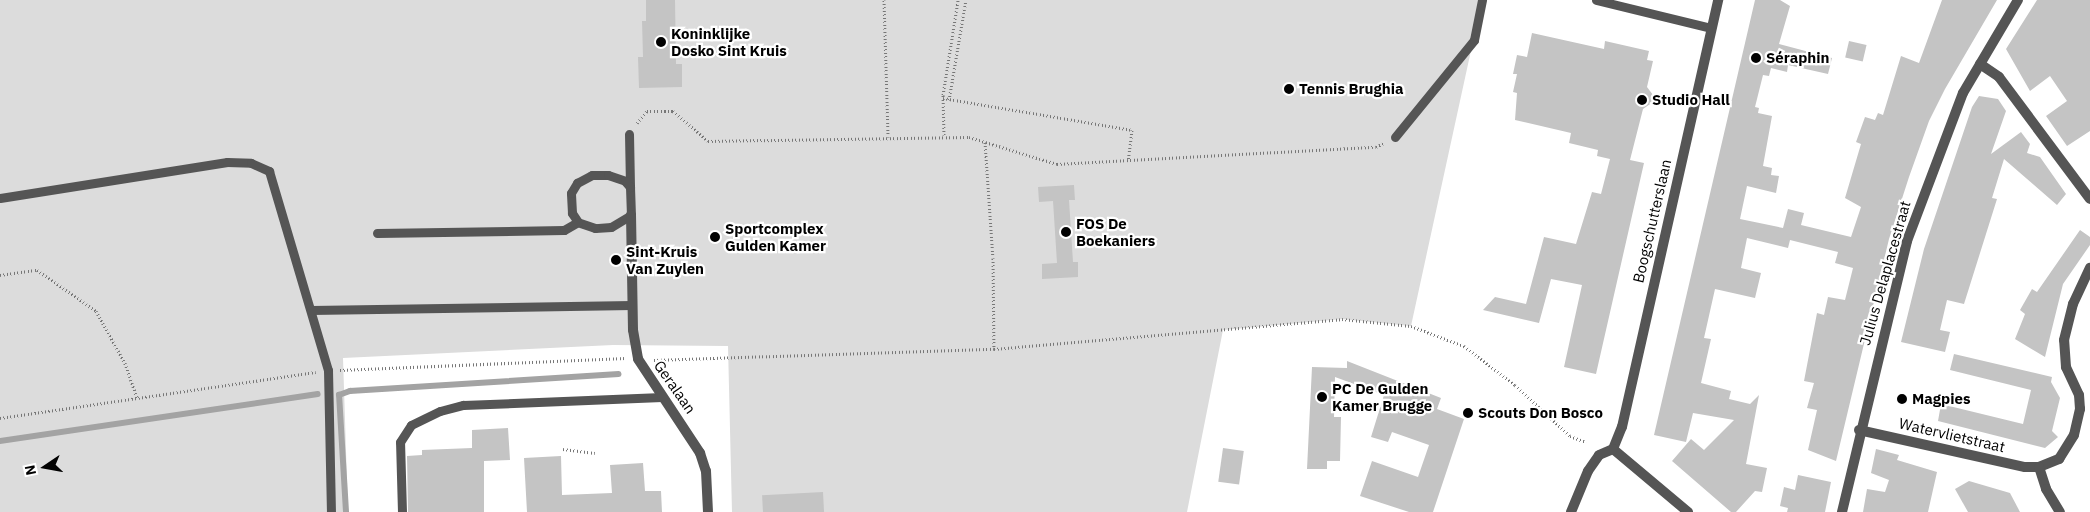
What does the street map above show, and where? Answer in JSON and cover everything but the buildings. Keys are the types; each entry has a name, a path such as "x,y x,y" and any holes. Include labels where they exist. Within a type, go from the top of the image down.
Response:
{"street":[{"name":"Boogschutterslaan","path":"1613,449 1622,427 1718,0"},
{"name":"Julius Delaplacestraat","path":"1842,512 1859,430 1907,241 1963,93 2018,0"},
{"path":"1980,64 1999,77 2090,199"},
{"name":"Geralaan","path":"631,215 632,305 638,359 700,453 706,471 708,512"},
{"name":"Watervlietstraat","path":"1859,430 2025,466 2039,466 2059,459 2068,448 2080,409 2079,395 2066,367 2064,340 2073,304 2090,268"},
{"path":"1570,512 1588,471 1599,455 1613,449 1688,512"},
{"path":"2039,466 2046,489 2060,512"}],"lane":[{"path":"1394,137 1474,40 1482,0"},
{"path":"1596,0 1711,28"},
{"path":"629,134 631,215 611,227 595,228 578,222 569,203 577,183 592,175 608,175 625,181 630,187"},
{"path":"0,198 227,162 251,163 269,171 328,370 331,512"},
{"path":"376,233 564,230 578,222"},
{"path":"311,310 632,305"},
{"path":"402,512 400,442 411,425 440,411 463,405 662,397"}],"path":[{"path":"884,0 888,137"},
{"path":"944,135 943,98 958,0"},
{"path":"950,100 966,0"},
{"path":"943,98 1132,130 1128,160"},
{"path":"629,134 646,111 673,110 708,141 944,135 985,142 1057,164 1376,147 1394,137"},
{"path":"985,142 993,258 994,349"},
{"path":"0,275 37,270 96,311 125,363 137,398"},
{"path":"638,359 994,349 1342,319 1411,326 1464,346 1515,385 1570,436 1586,442"},
{"path":"563,449 595,453"}],"shaded area":[{"name":"Sportcomplex Gulden Kamer","path":"0,0 1482,0 1411,326 1342,319 1223,330 1187,512 732,512 728,346 613,345 343,358 348,512 0,512"}],"waterway":[{"path":"346,512 339,395 350,391 618,374"},
{"path":"0,441 318,394"}],"place":[{"name":"Koninklijke Dosko Sint Kruis","path":"661,42"},
{"name":"Séraphin","path":"1756,58"},
{"name":"Tennis Brughia","path":"1289,89"},
{"name":"Studio Hall","path":"1642,100"},
{"name":"FOS De Boekaniers","path":"1066,232"},
{"name":"Sportcomplex Gulden Kamer","path":"715,237"},
{"name":"Sint-Kruis Van Zuylen","path":"616,260"},
{"name":"PC De Gulden Kamer Brugge","path":"1322,397"},
{"name":"Magpies","path":"1902,399"},
{"name":"Scouts Don Bosco","path":"1468,413"}]}
